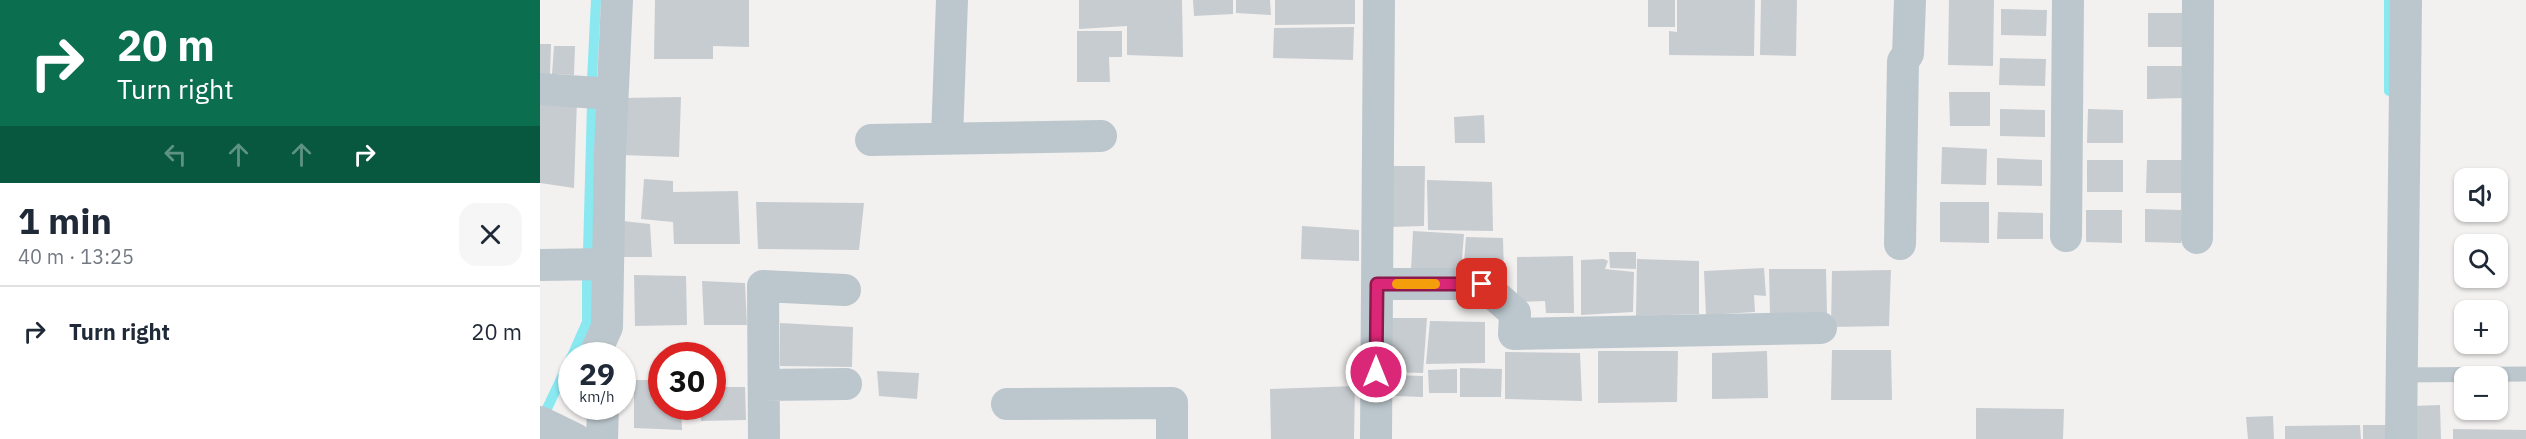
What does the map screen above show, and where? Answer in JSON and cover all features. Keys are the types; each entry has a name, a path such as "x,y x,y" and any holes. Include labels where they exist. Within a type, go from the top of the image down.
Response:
{"street":[{"path":"606,341 612,94 617,0"},
{"path":"947,138 952,0"},
{"path":"1376,439 1379,0"},
{"path":"1900,244 1903,61 1908,54 1910,0"},
{"path":"2066,236 2068,0"},
{"path":"2197,238 2198,0"},
{"path":"2401,439 2406,0"},
{"path":"540,89 612,94"},
{"path":"871,140 1101,136"},
{"path":"540,265 608,264"},
{"path":"1377,284 1482,284 1515,314 1514,334 1821,328"},
{"path":"764,439 763,286 845,290"},
{"path":"764,385 846,384"},
{"path":"1007,404 1172,403 1172,439"},
{"path":"602,439 603,420"}],"lane":[{"path":"2401,375 2526,374"}],"building":[{"path":"655,0 749,0 749,47 713,46 713,59 654,59"},
{"path":"1079,0 1182,0 1183,57 1127,55 1127,26 1079,29"},
{"path":"1193,0 1233,0 1233,14 1194,16"},
{"path":"1236,0 1270,0 1271,15 1236,13"},
{"path":"1275,0 1355,0 1355,24 1275,25"},
{"path":"1648,0 1675,0 1675,27 1648,27"},
{"path":"1677,0 1755,0 1754,56 1669,55 1669,31 1677,32"},
{"path":"1761,0 1797,0 1796,56 1760,55"},
{"path":"1949,0 1994,0 1993,66 1948,65"},
{"path":"2001,9 2047,10 2046,36 2001,35"},
{"path":"2148,13 2184,13 2184,47 2148,47"},
{"path":"1354,27 1353,60 1273,58 1274,28"},
{"path":"1077,31 1122,31 1122,57 1109,57 1110,82 1077,82"},
{"path":"540,44 551,44 550,75 540,74"},
{"path":"554,46 575,46 574,75 552,74"},
{"path":"2000,58 2046,59 2045,86 1999,85"},
{"path":"2147,66 2183,66 2183,98 2147,99"},
{"path":"1949,92 1990,92 1990,126 1950,126"},
{"path":"681,97 679,157 621,155 622,98"},
{"path":"540,99 577,99 574,188 540,183"},
{"path":"2000,109 2045,110 2045,137 2000,136"},
{"path":"2088,109 2123,110 2123,143 2087,143"},
{"path":"1484,115 1485,143 1455,143 1454,117"},
{"path":"1942,147 1987,149 1986,185 1941,184"},
{"path":"1997,158 2042,160 2042,186 1997,185"},
{"path":"2087,160 2123,160 2123,192 2087,192"},
{"path":"2147,160 2182,160 2182,193 2146,193"},
{"path":"1391,166 1425,166 1424,226 1389,227"},
{"path":"644,179 673,181 673,192 738,191 740,244 674,244 673,222 641,219"},
{"path":"1427,180 1492,182 1493,231 1428,230"},
{"path":"756,202 864,203 859,250 758,249"},
{"path":"1940,202 1989,202 1989,243 1940,242"},
{"path":"2145,209 2181,210 2181,243 2145,242"},
{"path":"2086,210 2122,210 2122,243 2086,242"},
{"path":"1998,212 2043,213 2043,239 1997,239"},
{"path":"623,221 650,224 652,257 623,257"},
{"path":"1302,226 1359,230 1359,261 1301,259"},
{"path":"1413,231 1464,234 1461,271 1411,270"},
{"path":"1466,237 1503,238 1504,277 1463,276"},
{"path":"1609,252 1636,252 1636,269 1610,268"},
{"path":"1573,256 1574,313 1546,313 1545,301 1517,302 1517,257"},
{"path":"1604,259 1608,261 1605,269 1634,272 1633,312 1581,315 1581,260"},
{"path":"1637,259 1699,261 1699,314 1636,316"},
{"path":"1764,268 1766,296 1754,295 1755,312 1706,315 1704,271"},
{"path":"1769,269 1826,269 1827,315 1770,315"},
{"path":"1891,270 1889,326 1831,327 1832,271"},
{"path":"634,275 686,276 687,325 635,326"},
{"path":"702,281 745,283 747,325 704,325"},
{"path":"1389,318 1427,318 1423,373 1387,372"},
{"path":"1430,321 1485,322 1485,363 1426,364"},
{"path":"780,323 853,327 852,367 780,366"},
{"path":"1832,350 1891,350 1892,400 1831,400"},
{"path":"1598,351 1678,351 1677,402 1598,403"},
{"path":"1767,351 1768,398 1712,399 1712,353"},
{"path":"1505,352 1580,353 1582,401 1505,399"},
{"path":"1460,368 1502,369 1501,397 1460,397"},
{"path":"1457,369 1457,393 1429,393 1428,370"},
{"path":"877,371 919,373 917,399 879,396"},
{"path":"1393,375 1423,376 1423,397 1394,396"},
{"path":"636,380 648,380 648,420 682,420 682,430 634,428"},
{"path":"1355,386 1354,439 1271,439 1270,389"},
{"path":"726,387 745,387 746,420 701,421 726,420"},
{"path":"2440,405 2441,439 2413,439 2413,406"},
{"path":"1976,408 2064,409 2063,439 1976,439"},
{"path":"2273,416 2274,439 2248,439 2246,417"},
{"path":"2360,425 2361,439 2285,439 2285,426"},
{"path":"2363,425 2387,425 2387,439 2363,439"},
{"path":"2453,429 2526,430 2526,439 2453,439"}],"waterway":[{"path":"592,80 596,0"},
{"path":"2389,0 2389,91"},
{"path":"588,253 592,104"},
{"path":"578,342 587,322 587,273"},
{"path":"541,421 558,385"}],"slow traffic":[{"path":"1397,284 1435,284"}],"route":[{"path":"1376,372 1377,284 1482,284"}]}
